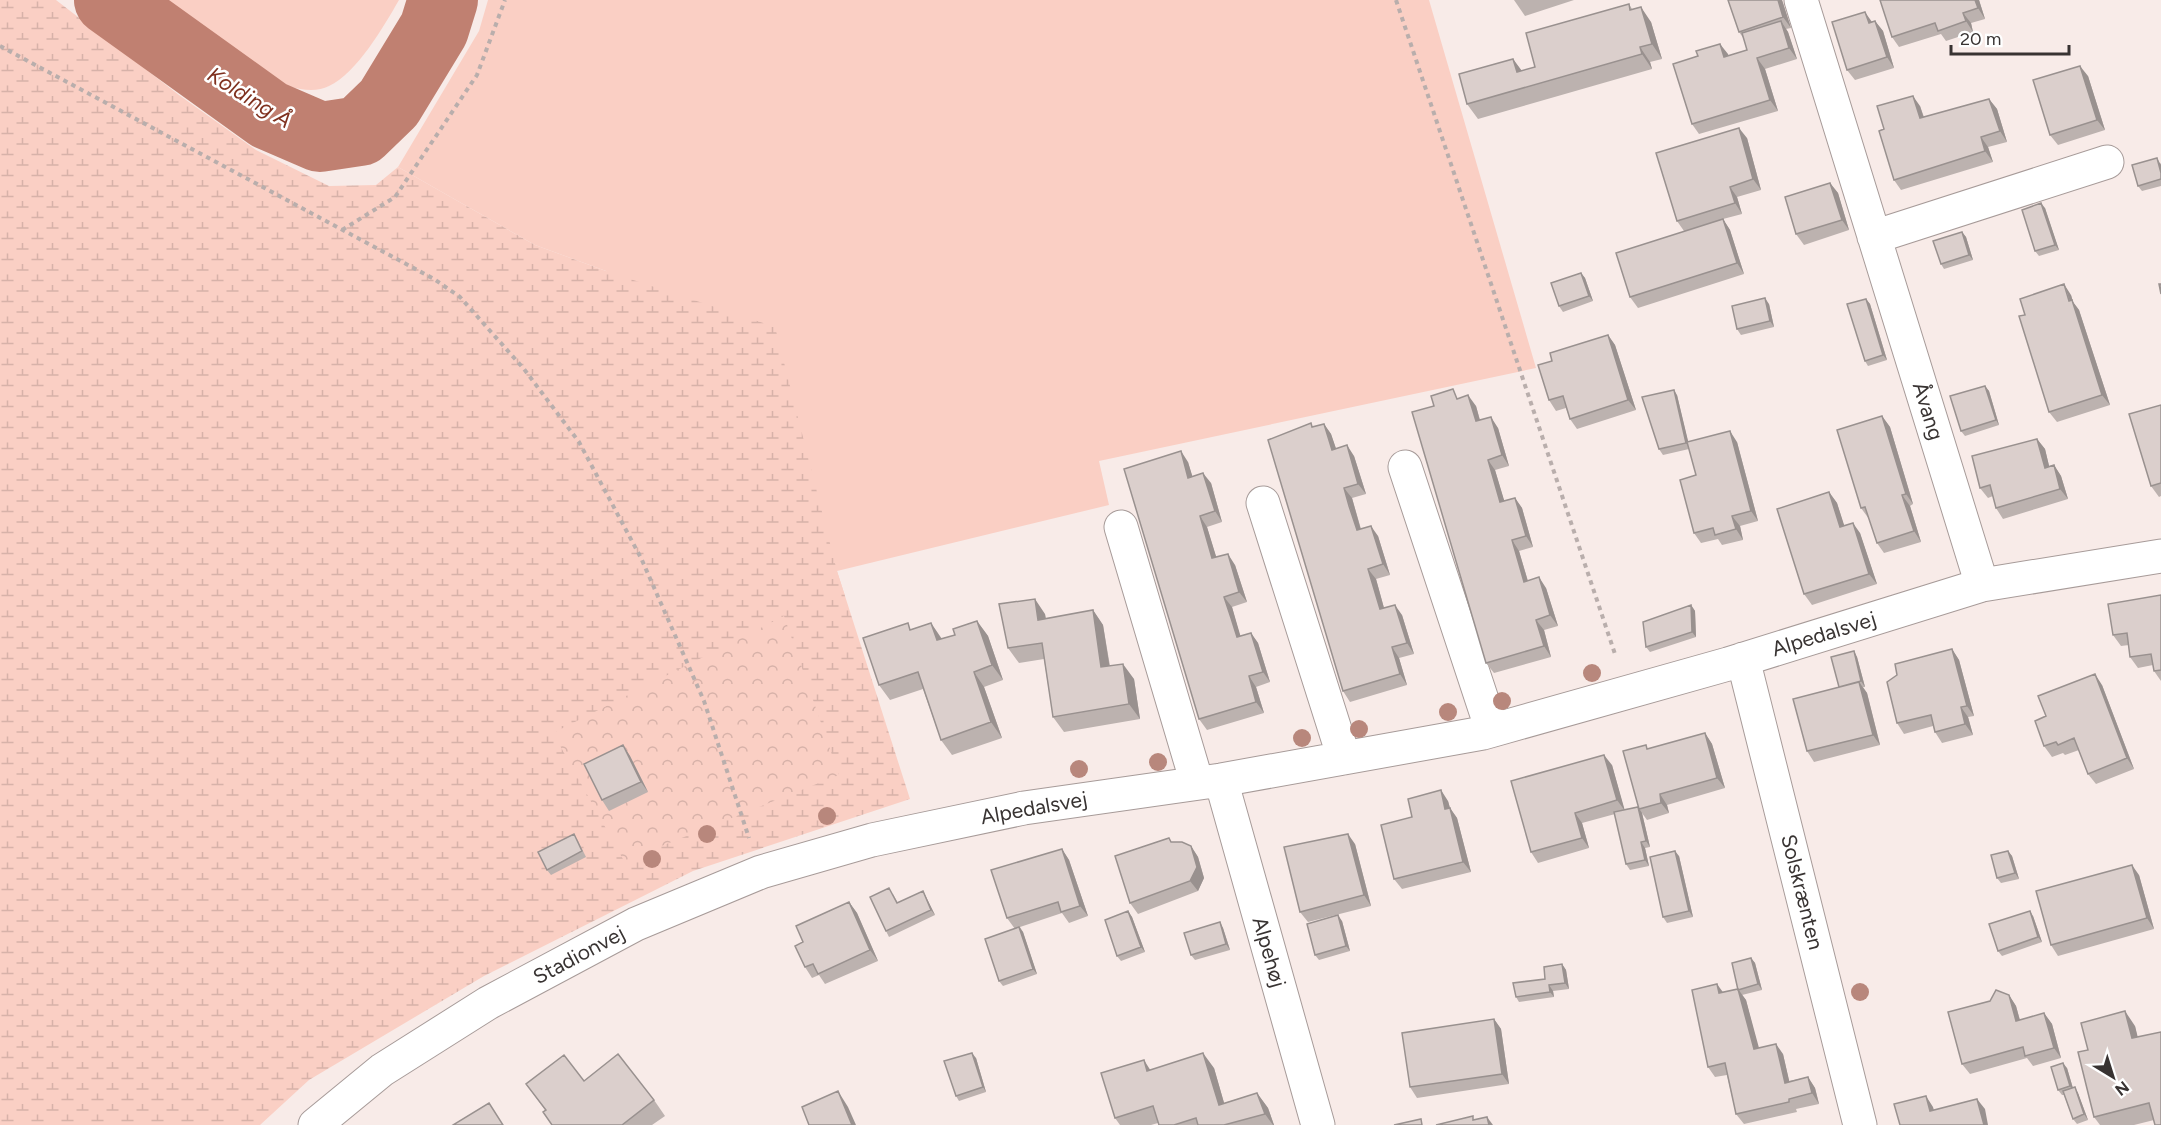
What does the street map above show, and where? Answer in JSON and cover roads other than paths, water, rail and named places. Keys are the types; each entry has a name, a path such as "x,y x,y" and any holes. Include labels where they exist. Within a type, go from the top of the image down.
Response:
{"street":[{"name":"Åvang","path":"1801,0 1982,585"},
{"path":"1874,237 2107,162"},
{"path":"1405,467 1492,730"},
{"path":"1263,503 1344,758"},
{"path":"1121,527 1209,781"},
{"name":"Alpedalsvej","path":"872,840 1024,808 1209,781 1492,730 1743,659 1982,585 2161,556"},
{"name":"Solskrænten","path":"1743,659 1860,1125"},
{"name":"Alpehøj","path":"1209,781 1318,1125"},
{"name":"Stadionvej","path":"315,1125 382,1070 488,1003 636,924 761,872 872,840"}],"waterway":[{"name":"Kolding Å","path":"109,0 269,115 320,137 360,131 389,103 434,29 443,0"}]}
